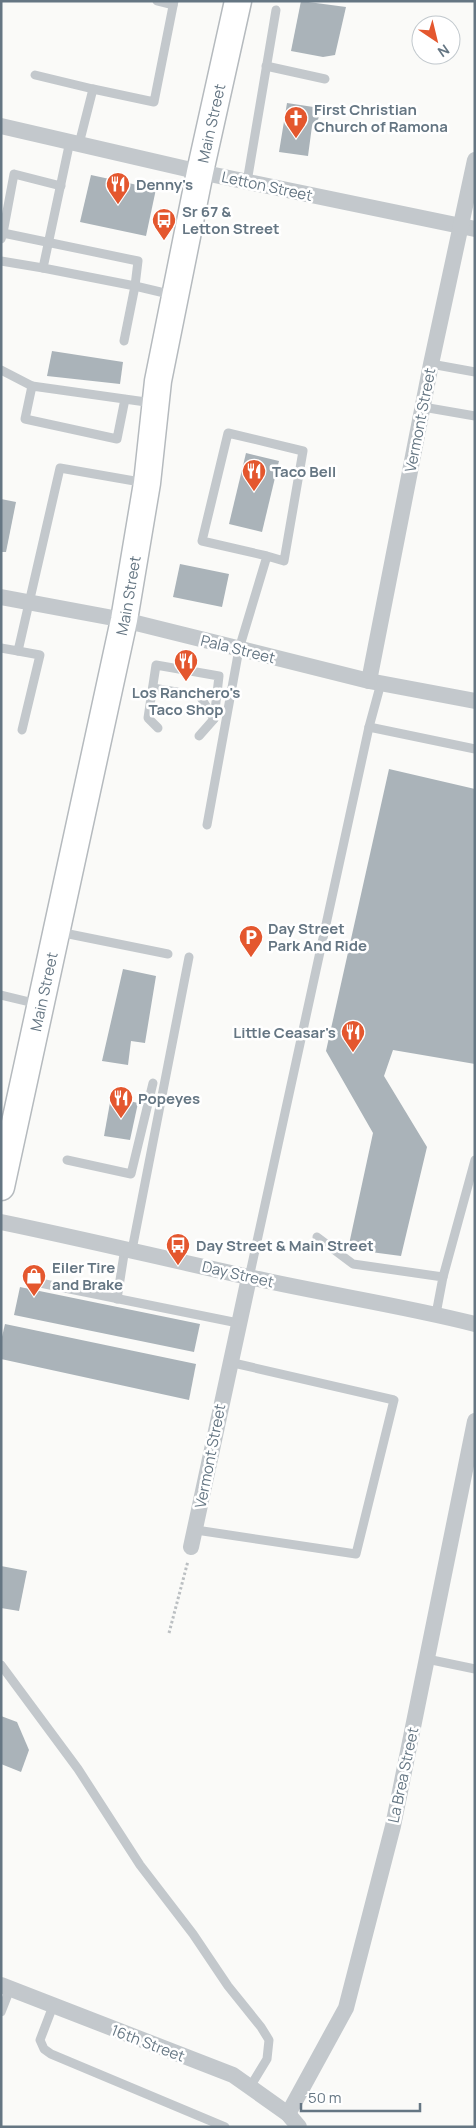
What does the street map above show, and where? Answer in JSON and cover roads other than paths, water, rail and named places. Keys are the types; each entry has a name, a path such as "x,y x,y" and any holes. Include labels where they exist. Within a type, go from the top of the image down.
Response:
{"main road":[{"name":"Main Street","path":"1,1187 124,620 147,483 156,403 175,295 238,1"}],"street":[{"name":"Letton Street","path":"1,126 200,172 467,228"},
{"name":"Vermont Street","path":"375,682 422,407 431,364 467,228 475,160"},
{"name":"Pala Street","path":"1,597 124,620 375,682 475,701"},
{"name":"Day Street","path":"1,1222 128,1249 249,1278 436,1314 475,1324"},
{"name":"Vermont Street","path":"191,1547 229,1362 249,1278"},
{"name":"La Brea Street","path":"294,2120 346,2008 393,1826 475,1421"},
{"name":"16th Street","path":"6,1987 233,2075 294,2120"}],"lane":[{"path":"35,75 154,102 174,3 157,1"},
{"path":"247,182 276,10"},
{"path":"266,66 325,79"},
{"path":"43,268 60,186 93,89"},
{"path":"60,186 14,174 2,236 49,242 138,260 124,341"},
{"path":"1,261 175,295"},
{"path":"431,364 475,372"},
{"path":"1,370 32,386 156,403"},
{"path":"32,386 25,419 117,439 125,399"},
{"path":"422,407 475,416"},
{"path":"228,433 303,451 284,561 267,556 202,541 228,433"},
{"path":"18,651 60,468 147,483"},
{"path":"207,824 239,649 267,556"},
{"path":"1,648 40,655 22,730"},
{"path":"158,728 148,718 156,665 219,676 214,719 200,736"},
{"path":"249,1278 369,727 375,682"},
{"path":"153,688 200,696 214,719"},
{"path":"369,727 475,749"},
{"path":"56,932 168,954"},
{"path":"117,1299 189,957"},
{"path":"1,995 41,1005"},
{"path":"67,1160 131,1174 153,1083"},
{"path":"436,1314 443,1277 475,1160"},
{"path":"317,1237 353,1264 443,1277"},
{"path":"40,1283 238,1323"},
{"path":"196,1530 356,1554 394,1400 229,1362"},
{"path":"427,1659 475,1669"},
{"path":"1,1665 78,1769 140,1865 193,1934 228,1986 269,2040 268,2059 250,2088"},
{"path":"1,2012 6,1987"},
{"path":"53,2006 40,2040 44,2049 51,2054 225,2127"}],"place":[{"name":"First Christian Church of Ramona","path":"296,139"},
{"name":"Denny's","path":"118,205"},
{"name":"Sr 67 & Letton Street","path":"164,241"},
{"name":"Taco Bell","path":"254,492"},
{"name":"Los Ranchero's Taco Shop","path":"186,682"},
{"name":"Day Street Park And Ride","path":"251,958"},
{"name":"Little Ceasar's","path":"353,1053"},
{"name":"Popeyes","path":"121,1119"},
{"name":"Day Street & Main Street","path":"178,1266"},
{"name":"Eiler Tire and Brake","path":"34,1297"}]}
